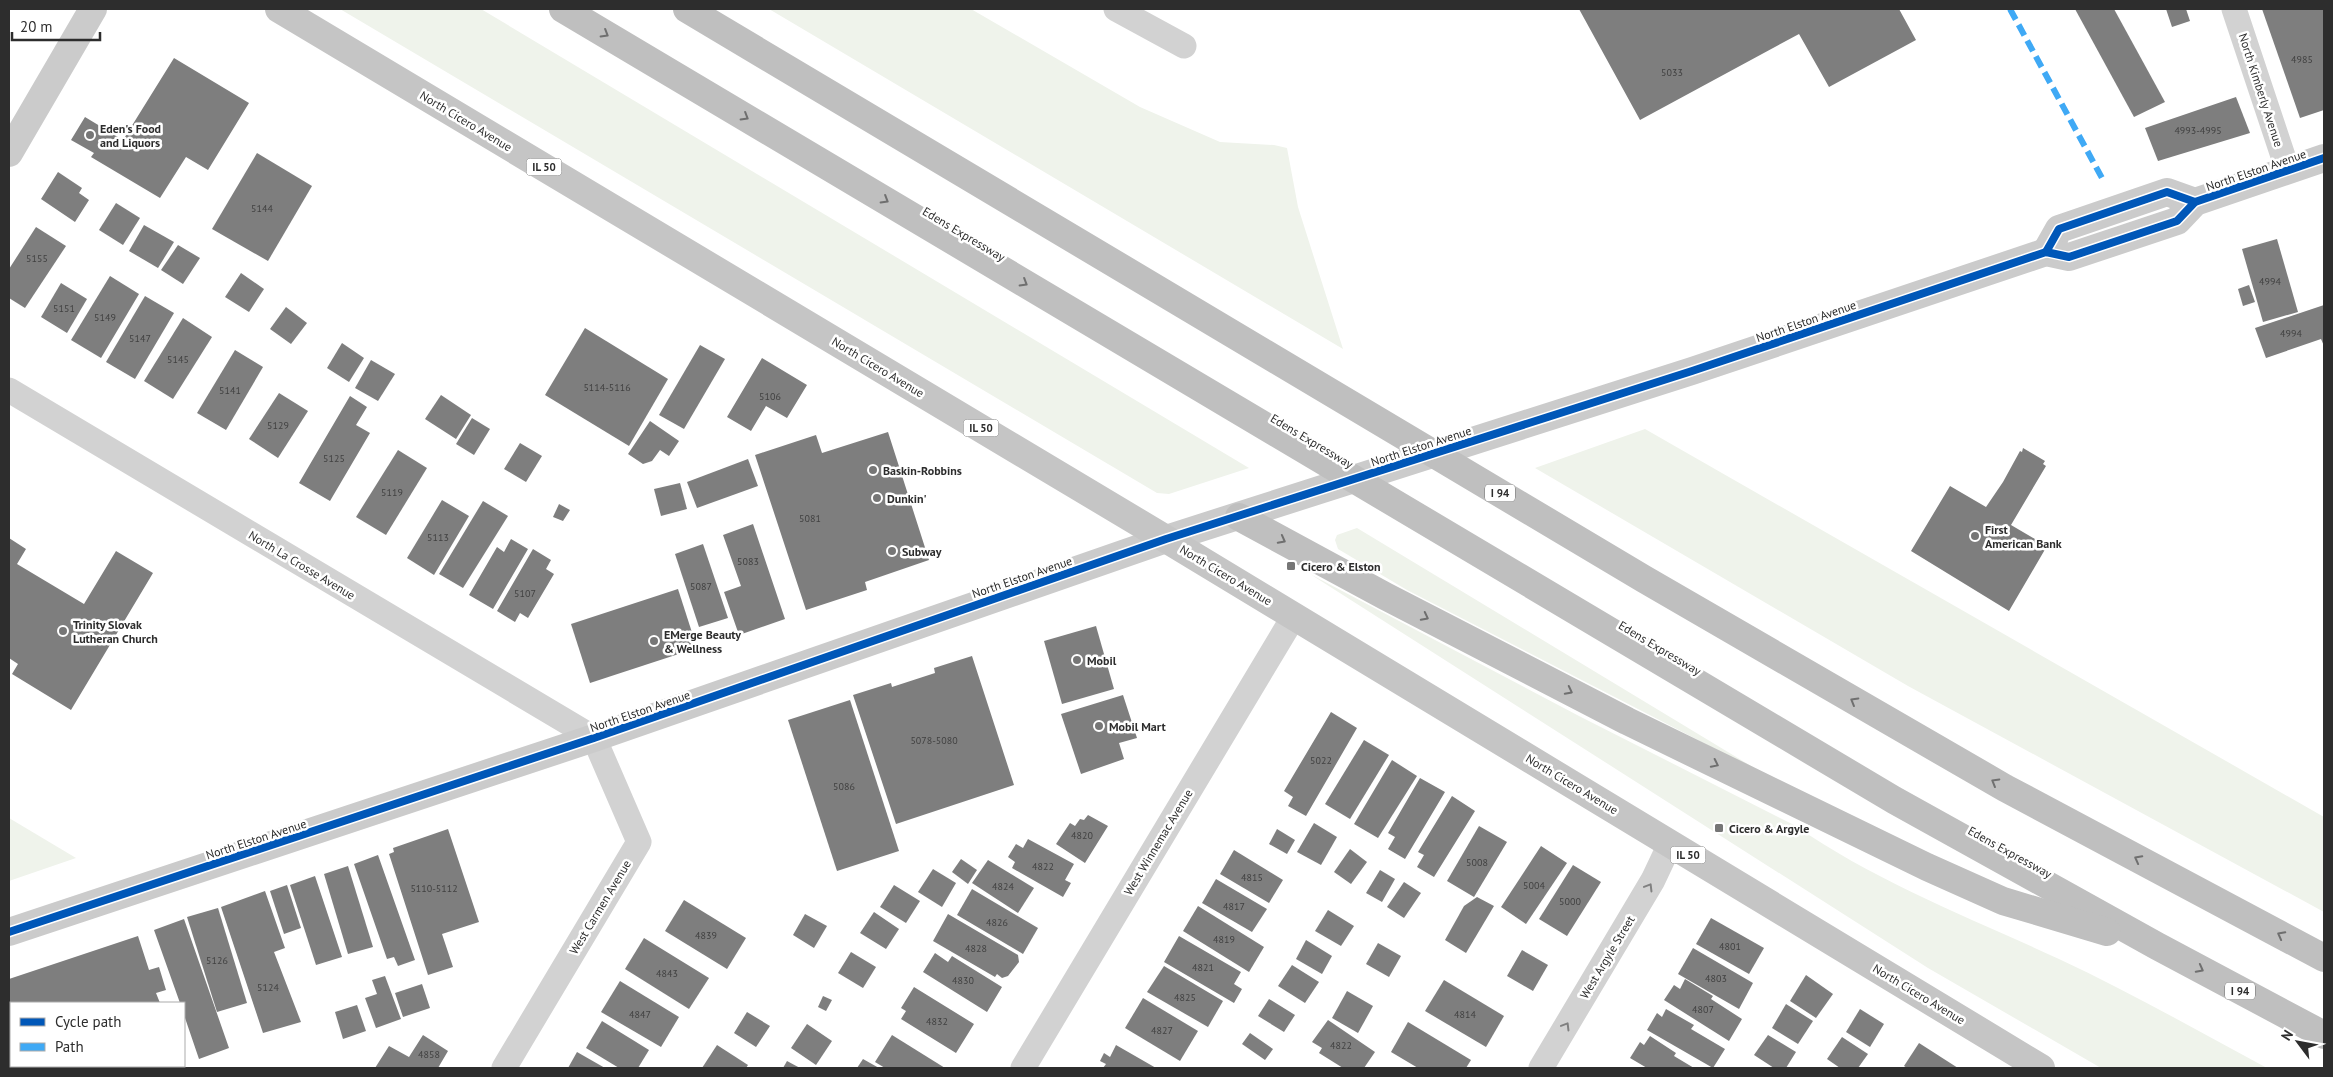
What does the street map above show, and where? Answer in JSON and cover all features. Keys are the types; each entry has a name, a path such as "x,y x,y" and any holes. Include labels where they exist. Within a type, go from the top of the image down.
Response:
{"highway":[{"name":"Edens Expressway","path":"564,9 1894,800 2156,946 2324,1035"},
{"name":"I 94","path":"686,9 1670,594 2006,788 2324,958"},
{"path":"1239,517 1385,596 1627,721 1927,867 2003,901 2156,946"}],"main road":[{"path":"9,153 93,9"},
{"name":"North Cicero Avenue","path":"279,9 1166,539 2041,1068"},
{"name":"North Elston Avenue","path":"9,932 594,738 1166,539 1692,371 2046,252 2069,257 2177,221 2195,202 2324,158"}],"street":[{"path":"1116,9 1184,46"},
{"name":"North Kimberly Avenue","path":"2234,9 2288,171"},
{"name":"North La Crosse Avenue","path":"9,390 594,738"},
{"name":"West Winnemac Avenue","path":"1023,1068 1294,616"},
{"name":"West Carmen Avenue","path":"504,1068 639,842 594,738"},
{"name":"West Argyle Street","path":"1541,1068 1653,880 1670,844"}],"shaded area":[{"path":"340,9 481,9 1249,468 1169,494 1157,493"},
{"path":"769,9 971,9 1140,107 1220,142 1274,145 1287,148 1298,207 1343,349"},
{"path":"1645,429 2324,817 2324,912 1908,686 1535,468"},
{"path":"1357,528 1766,775 1407,590 1338,549 1335,540 1337,535"},
{"path":"1310,574 1579,716 1796,826 1826,846 1891,882 2112,985 2267,1068 2101,1068 1928,968"},
{"path":"9,818 76,858 9,881"}],"building":[{"path":"1579,9 1899,9 1916,40 1829,87 1799,34 1640,120"},
{"path":"2075,9 2114,9 2165,102 2134,117"},
{"path":"2166,9 2186,9 2190,21 2172,27"},
{"path":"2262,9 2324,9 2324,110 2300,118"},
{"path":"174,58 249,103 208,170 186,157 160,198 91,157 94,153 71,140 85,117 123,140"},
{"path":"2236,97 2250,133 2158,161 2145,128"},
{"path":"257,153 312,186 268,261 212,229"},
{"path":"58,172 82,188 79,193 89,200 75,222 41,199"},
{"path":"116,203 140,218 123,245 99,230"},
{"path":"144,225 174,242 158,268 129,251"},
{"path":"36,227 66,246 25,308 9,298 9,269"},
{"path":"2277,239 2298,312 2263,322 2242,249"},
{"path":"178,245 200,258 183,284 161,270"},
{"path":"241,273 264,289 249,312 225,297"},
{"path":"110,276 139,294 101,358 71,340"},
{"path":"61,283 87,299 67,333 41,317"},
{"path":"2249,285 2255,302 2243,306 2238,289"},
{"path":"145,296 174,313 135,379 106,362"},
{"path":"2324,305 2324,346 2321,339 2266,358 2255,328"},
{"path":"286,307 307,323 291,344 270,329"},
{"path":"183,318 212,337 173,399 144,381"},
{"path":"585,328 668,379 629,446 545,395"},
{"path":"342,343 364,358 349,382 327,368"},
{"path":"700,345 725,359 684,429 659,415"},
{"path":"235,350 263,367 226,430 197,413"},
{"path":"762,358 807,385 787,418 766,406 751,431 727,417"},
{"path":"371,360 395,374 378,401 355,388"},
{"path":"279,393 308,411 278,458 249,439"},
{"path":"441,395 471,415 456,439 425,419"},
{"path":"350,396 367,407 356,425 370,433 330,501 299,483"},
{"path":"472,418 490,429 474,455 456,444"},
{"path":"650,421 679,441 669,456 660,450 652,461 643,464 628,454"},
{"path":"888,432 929,560 865,582 867,590 806,610 755,455 816,435 822,453"},
{"path":"520,443 542,456 526,482 504,469"},
{"name":"First American Bank","path":"2023,448 2045,461 2043,464 2046,466 2011,525 2047,546 2009,611 1911,551 1950,486 1986,507"},
{"path":"398,450 427,468 386,535 356,517"},
{"path":"748,459 758,486 697,508 687,482"},
{"path":"680,483 687,509 661,516 654,489"},
{"path":"442,500 469,516 434,575 407,558"},
{"path":"483,501 508,516 463,588 439,574"},
{"path":"559,504 570,510 563,521 553,517"},
{"path":"753,524 785,619 739,635 724,592 741,586 723,535"},
{"name":"Trinity Slovak Lutheran Church","path":"9,538 26,549 17,564 84,604 116,551 153,573 71,710 12,674 18,664 9,658"},
{"path":"511,539 528,549 493,609 469,595 497,547 504,552"},
{"path":"703,544 728,618 699,627 675,554"},
{"path":"533,549 551,560 546,569 554,574 528,618 520,613 515,622 497,611"},
{"path":"678,589 697,648 590,683 571,624"},
{"name":"Mobil","path":"1096,626 1114,689 1062,704 1044,641"},
{"path":"972,656 1014,785 896,824 853,695 891,683 892,687 935,673 934,668"},
{"name":"Mobil Mart","path":"1123,695 1137,738 1119,743 1124,759 1081,774 1061,714"},
{"path":"850,700 899,851 837,871 788,720"},
{"path":"1331,712 1357,728 1306,816 1288,806 1293,797 1284,791"},
{"path":"1364,740 1389,755 1350,819 1325,804"},
{"path":"1392,760 1417,776 1378,838 1354,824"},
{"path":"1420,778 1445,792 1405,859 1388,849 1395,837 1388,833"},
{"path":"1452,796 1475,811 1434,877 1417,867 1424,855 1418,852"},
{"path":"1088,815 1108,826 1085,863 1056,844 1070,823 1075,826 1080,819 1084,820"},
{"path":"1314,823 1337,837 1321,865 1297,852"},
{"path":"1479,826 1507,842 1474,897 1447,881"},
{"path":"448,829 479,922 442,934 453,967 428,975 389,854 394,852 393,848"},
{"path":"1277,829 1295,840 1287,854 1269,844"},
{"path":"1028,839 1074,864 1065,880 1071,883 1063,897 1012,868 1015,862 1008,857 1016,844 1023,848"},
{"path":"1541,846 1567,863 1526,924 1501,907"},
{"path":"1350,849 1367,862 1351,884 1334,872"},
{"path":"1234,850 1283,880 1269,903 1220,874"},
{"path":"378,855 415,960 398,966 394,957 387,959 354,864"},
{"path":"961,859 977,870 968,884 952,872"},
{"path":"988,860 1034,888 1018,913 972,883"},
{"path":"1573,865 1601,882 1567,936 1539,919"},
{"path":"348,866 373,947 348,954 324,874"},
{"path":"933,869 956,883 942,907 918,892"},
{"path":"1380,870 1395,879 1382,902 1366,893"},
{"path":"315,876 342,957 316,965 290,885"},
{"path":"1216,879 1267,909 1252,932 1202,903"},
{"path":"1404,882 1421,893 1404,918 1387,907"},
{"path":"287,885 301,928 284,934 270,891"},
{"path":"894,885 920,901 906,923 880,907"},
{"path":"972,889 1038,928 1023,954 957,915"},
{"path":"265,891 285,948 274,952 301,1022 263,1033 221,907"},
{"path":"1477,897 1494,906 1466,953 1445,940 1464,906"},
{"path":"684,900 746,938 727,969 665,931"},
{"path":"1198,906 1264,947 1249,972 1183,931"},
{"path":"218,908 247,1003 217,1012 187,917"},
{"path":"1328,910 1354,926 1341,946 1315,931"},
{"path":"874,912 899,929 886,949 860,933"},
{"path":"805,914 827,926 814,948 793,935"},
{"path":"948,914 1018,955 1019,962 1008,976 1002,978 997,974 995,977 933,941"},
{"path":"1711,918 1764,948 1749,974 1696,944"},
{"path":"184,919 229,1048 199,1059 185,1018 185,1002 180,1002 154,930"},
{"path":"138,936 149,970 159,967 166,990 156,993 160,1002 10,1002 9,1064 9,979"},
{"path":"1179,936 1241,972 1234,984 1242,989 1234,1003 1164,962"},
{"path":"644,938 709,978 689,1009 625,969"},
{"path":"1306,940 1332,956 1322,974 1296,959"},
{"path":"1378,943 1401,956 1389,977 1366,964"},
{"path":"1693,948 1753,983 1739,1009 1678,974"},
{"path":"1522,950 1548,965 1533,991 1507,976"},
{"path":"851,952 876,967 863,988 838,973"},
{"path":"935,953 948,962 952,956 1002,987 987,1012 923,972"},
{"path":"1292,965 1319,982 1305,1003 1278,986"},
{"path":"1164,966 1223,1001 1208,1027 1147,992"},
{"path":"1806,975 1833,994 1816,1018 1790,1001"},
{"path":"385,976 401,1019 376,1028 365,998 377,994 372,980"},
{"path":"1685,979 1713,996 1711,999 1742,1019 1729,1041 1664,1000 1674,985 1680,989"},
{"path":"1444,980 1504,1016 1486,1047 1425,1011"},
{"path":"620,981 679,1017 661,1047 601,1012"},
{"path":"422,984 430,1008 403,1017 395,993"},
{"path":"914,987 974,1024 956,1053 901,1019 906,1011 901,1008"},
{"path":"1347,991 1373,1006 1358,1033 1332,1018"},
{"path":"823,996 832,1000 826,1011 818,1007"},
{"path":"1143,998 1198,1031 1180,1061 1125,1028"},
{"path":"1269,999 1295,1015 1284,1032 1258,1016"},
{"path":"1786,1004 1813,1021 1798,1044 1772,1028"},
{"path":"357,1005 366,1031 343,1039 335,1012"},
{"path":"1666,1009 1694,1025 1691,1029 1725,1049 1713,1068 1647,1030 1657,1013 1662,1017"},
{"path":"1860,1009 1884,1024 1870,1047 1846,1032"},
{"path":"747,1012 770,1026 756,1047 734,1033"},
{"path":"1328,1020 1375,1052 1364,1068 1343,1068 1319,1053 1322,1048 1312,1042"},
{"path":"602,1021 649,1050 638,1068 619,1068 586,1048"},
{"path":"1408,1022 1471,1060 1466,1068 1418,1068 1391,1052"},
{"path":"807,1024 832,1041 816,1065 791,1048"},
{"path":"1250,1033 1273,1049 1265,1060 1242,1044"},
{"path":"423,1035 448,1051 438,1068 375,1068 389,1046 409,1057"},
{"path":"892,1035 945,1068 885,1068 875,1062"},
{"path":"1768,1035 1796,1052 1786,1068 1774,1068 1754,1055"},
{"path":"1650,1036 1676,1053 1674,1056 1694,1068 1647,1068 1630,1058 1640,1042 1644,1045"},
{"path":"1842,1037 1868,1054 1858,1068 1840,1068 1827,1059"},
{"path":"1919,1043 1958,1068 1907,1068 1904,1066"},
{"path":"717,1045 748,1065 746,1068 702,1068"},
{"path":"1116,1045 1156,1068 1103,1068 1106,1064 1100,1061 1104,1053 1110,1057"},
{"path":"577,1052 605,1068 568,1068"},
{"path":"863,1059 879,1068 857,1068"},
{"path":"787,1061 800,1068 783,1068"}],"marked path":[{"path":"2010,9 2102,178"}],"cycle path":[{"path":"9,932 594,738 1166,539 1692,371 2046,252 2069,257 2177,221 2195,202 2324,158"},
{"path":"2046,252 2059,229 2167,192 2195,202"}],"place":[{"name":"Eden's Food and Liquors","path":"90,135"},
{"name":"Baskin-Robbins","path":"873,470"},
{"name":"Dunkin'","path":"877,498"},
{"name":"First American Bank","path":"1975,536"},
{"name":"Subway","path":"892,551"},
{"name":"Cicero & Elston","path":"1291,566"},
{"name":"Trinity Slovak Lutheran Church","path":"63,631"},
{"name":"EMerge Beauty & Wellness","path":"654,641"},
{"name":"Mobil","path":"1077,660"},
{"name":"Mobil Mart","path":"1099,726"},
{"name":"Cicero & Argyle","path":"1719,828"}]}
